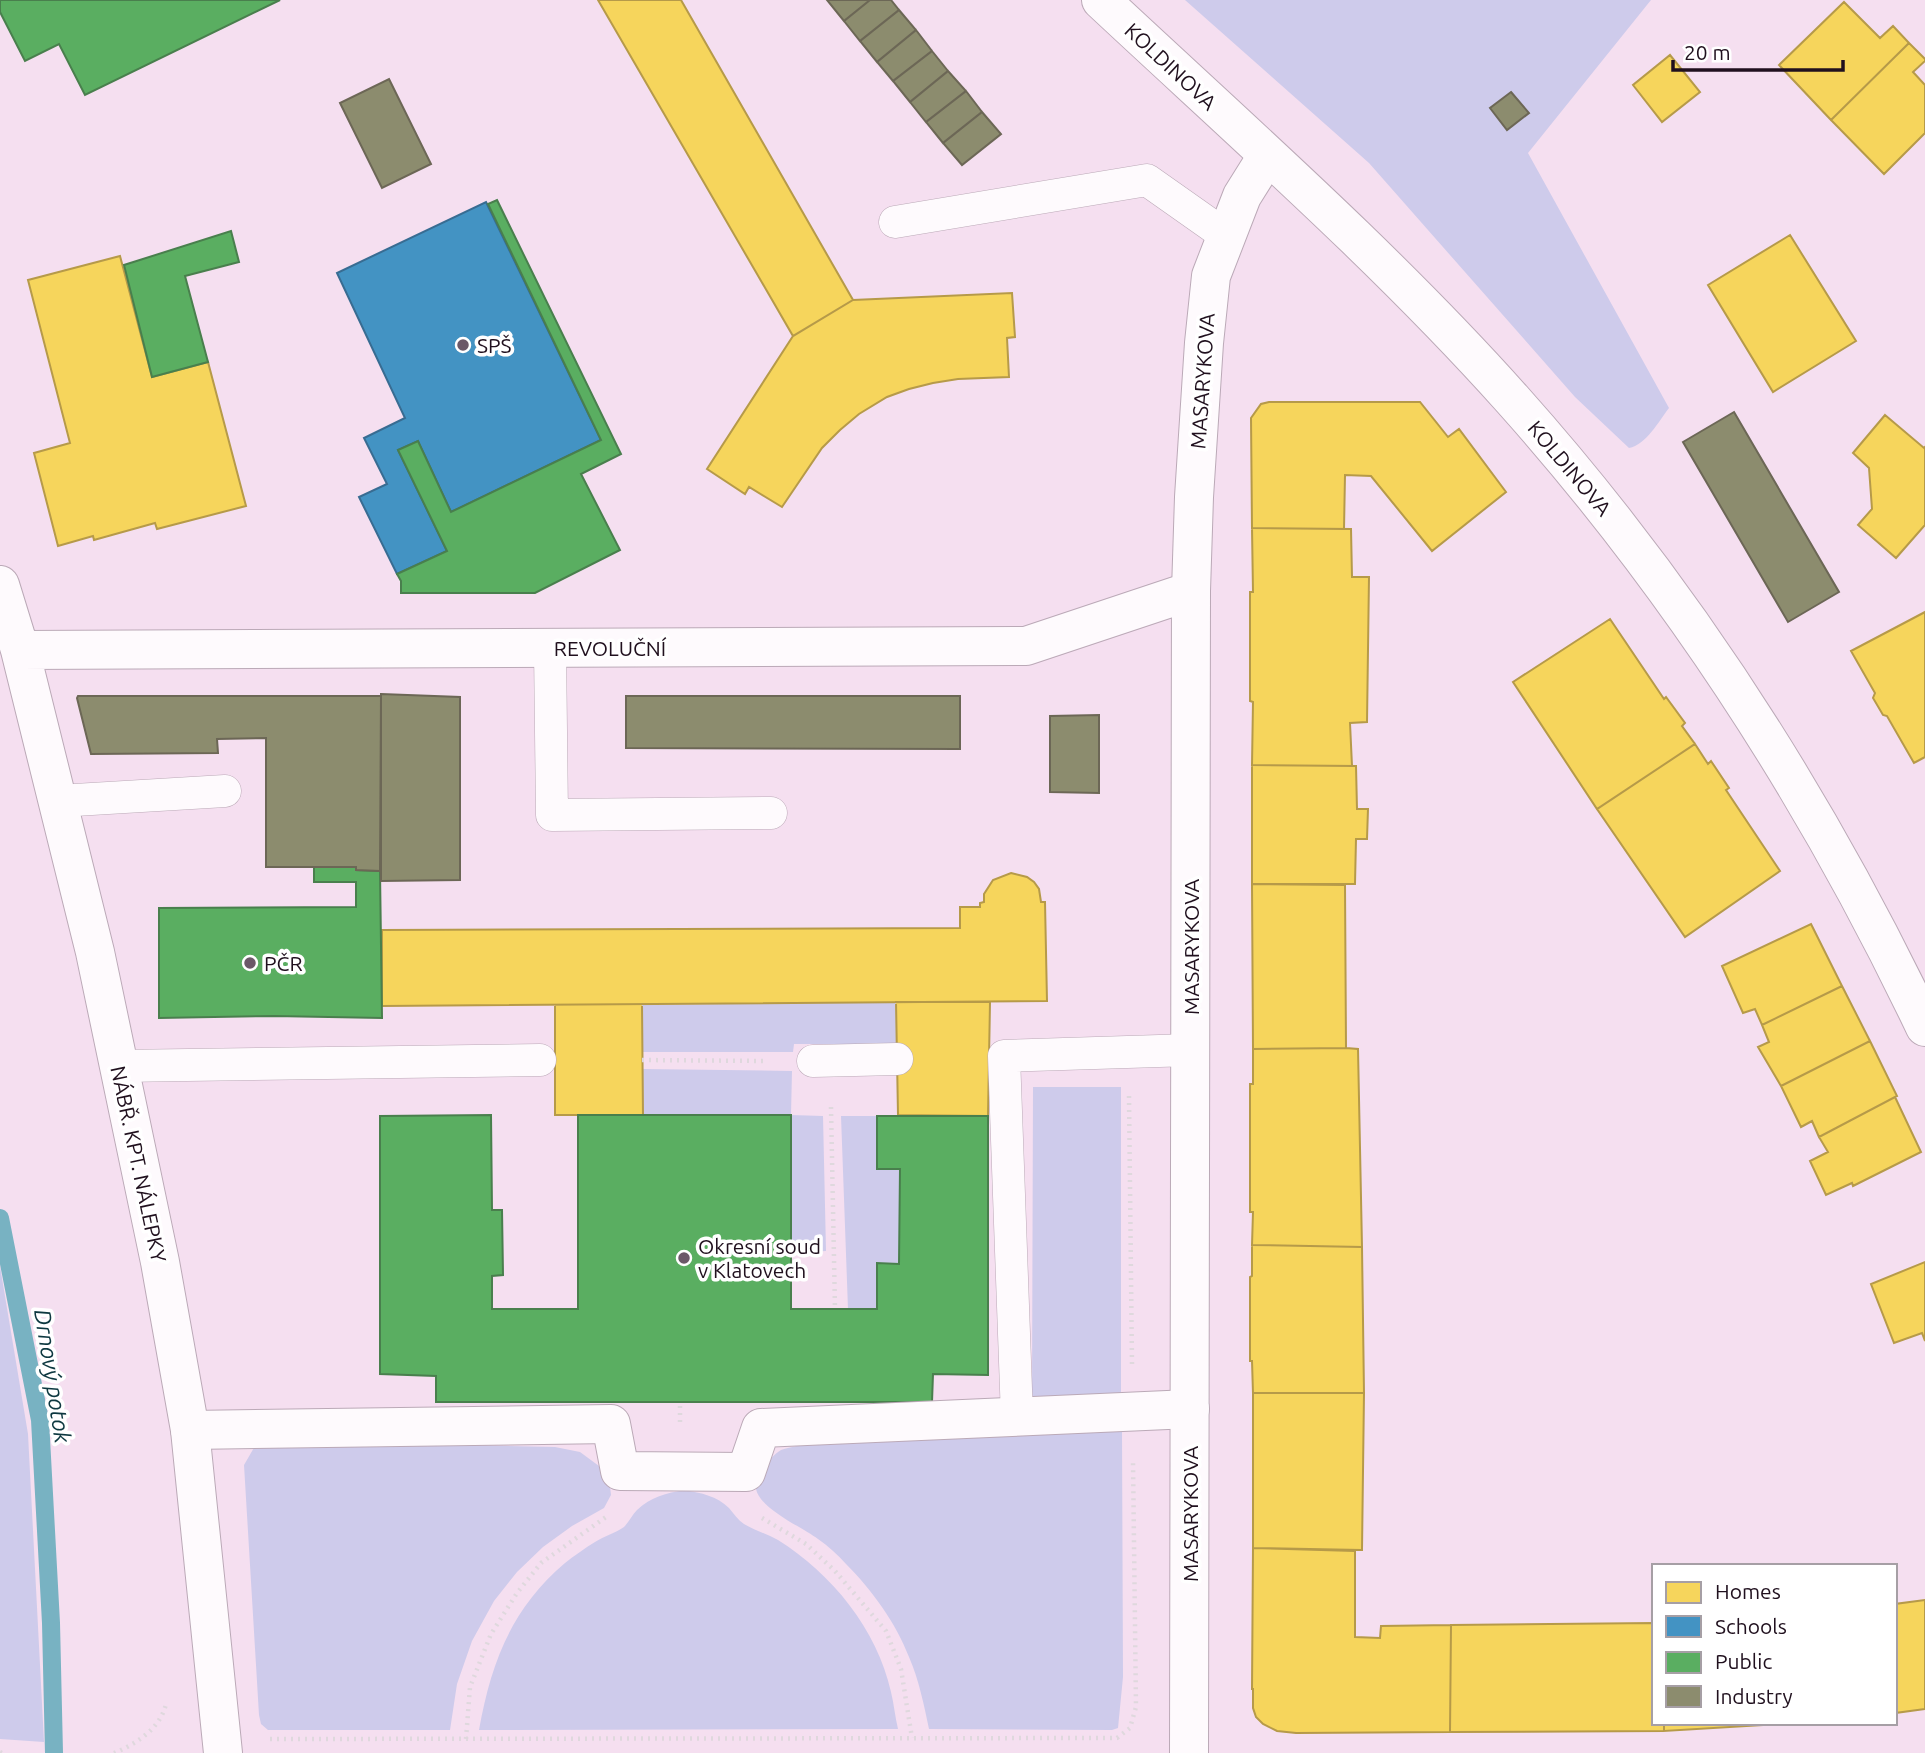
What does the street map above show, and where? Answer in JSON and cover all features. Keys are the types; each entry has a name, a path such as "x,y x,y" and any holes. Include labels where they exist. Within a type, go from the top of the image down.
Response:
{"street":[{"name":"KOLDINOVA","path":"1101,0 1426,308 1564,459 1643,557 1740,695 1785,767 1848,875 1925,1027"},
{"name":"MASARYKOVA","path":"1189,1753 1191,591 1194,497 1211,276 1242,196 1267,156"},
{"name":"NÁBŘ. KPT. NÁLEPKY","path":"0,585 20,650 95,952 160,1262 190,1430 223,1753"},
{"name":"REVOLUČNÍ","path":"20,650 1027,646 1191,591"},
{"path":"190,1430 611,1424 620,1471 714,1473 746,1472 761,1428 1190,1409"}],"lane":[{"path":"895,222 1147,180 1226,236"},
{"path":"550,648 552,815 771,813"},
{"path":"58,801 225,792"},
{"path":"1017,1417 996,1056 1191,1051"},
{"path":"822,1061 897,1059"},
{"path":"119,1066 540,1060"}],"path":[{"path":"262,1739 1117,1738 1130,1728 1136,1707 1128,1052"},
{"path":"642,1060 822,1061 835,1309"},
{"path":"466,1739 470,1688 491,1634 517,1593 541,1563 625,1505 643,1472"},
{"path":"714,1473 740,1505 806,1544 835,1571 886,1631 901,1669 912,1738"},
{"path":"114,1753 132,1746 141,1738"}],"shaded area":[{"path":"1185,0 1651,0 1528,153 1669,408 1646,437 1629,448 1575,397 1369,163"},
{"path":"896,1002 897,1044 794,1044 793,1052 643,1052 642,1005"},
{"path":"643,1069 792,1071 791,1115 643,1115"},
{"path":"1033,1087 1121,1087 1121,1397 1032,1396"},
{"path":"791,1115 823,1116 826,1251 791,1253"},
{"path":"841,1116 877,1116 877,1168 900,1169 899,1264 877,1264 877,1309 848,1309"},
{"path":"0,1266 28,1434 44,1742 0,1739"},
{"path":"1122,1431 1123,1677 1118,1728 1112,1730 929,1729 913,1666 904,1644 882,1608 836,1554 765,1504 756,1489 760,1473 773,1457 781,1450 797,1446"},
{"path":"270,1441 555,1447 580,1452 599,1466 609,1478 611,1495 604,1508 543,1547 517,1572 494,1601 472,1641 457,1684 450,1730 268,1730 261,1724 259,1715 244,1465 255,1446"},
{"path":"685,1490 719,1501 744,1524 778,1540 798,1554 834,1586 850,1605 875,1646 891,1692 898,1729 479,1730 497,1660 517,1618 530,1599 565,1563 583,1549 624,1527 637,1510 648,1502 665,1494"}],"building: Homes":[{"path":"598,0 681,0 853,300 793,336"},
{"path":"1844,2 1880,38 1893,26 1909,43 1831,120 1779,65"},
{"path":"1909,43 1925,59 1913,72 1925,85 1925,133 1884,174 1831,120"},
{"path":"1670,55 1700,92 1662,122 1633,85"},
{"path":"1790,235 1856,341 1773,392 1708,285"},
{"path":"120,256 152,377 208,362 246,506 157,529 155,523 94,540 93,536 58,546 34,453 70,443 28,280"},
{"path":"1012,293 1015,337 1007,338 1009,377 933,383 887,397 859,414 822,448 782,507 749,487 745,494 707,469 793,336 853,300"},
{"path":"1420,402 1448,437 1459,429 1506,492 1432,551 1371,476 1345,475 1344,529 1252,528 1251,418 1261,404"},
{"path":"1885,415 1925,447 1925,525 1896,558 1858,525 1872,509 1869,468 1853,453"},
{"path":"1252,528 1351,529 1352,577 1369,577 1367,722 1350,723 1352,766 1252,765"},
{"path":"1925,612 1925,757 1914,763 1887,716 1883,715 1873,698 1875,693 1851,651"},
{"path":"1610,619 1664,699 1666,697 1685,723 1682,726 1695,744 1597,809 1513,682"},
{"path":"1695,744 1708,764 1711,761 1729,788 1726,790 1780,871 1685,937 1597,809"},
{"path":"1252,765 1356,766 1357,809 1368,809 1367,839 1356,839 1355,884 1252,884"},
{"path":"1011,873 1027,877 1034,882 1039,889 1041,902 1045,902 1047,1001 382,1006 382,930 960,928 960,907 980,907 993,880"},
{"path":"1252,884 1345,885 1346,1048 1253,1049"},
{"path":"1811,924 1842,986 1762,1025 1755,1009 1743,1013 1722,966"},
{"path":"1842,986 1870,1041 1781,1086 1758,1047 1769,1042 1762,1025"},
{"path":"896,1002 990,1002 988,1116 898,1115"},
{"path":"555,1005 642,1005 643,1115 555,1115"},
{"path":"1870,1041 1897,1096 1819,1137 1812,1121 1801,1127 1781,1086"},
{"path":"1253,1049 1358,1049 1362,1247 1252,1245 1250,1084 1253,1084"},
{"path":"1895,1097 1921,1152 1853,1186 1852,1183 1826,1195 1810,1161 1828,1152 1819,1137"},
{"path":"1252,1245 1362,1247 1364,1393 1253,1393 1250,1361"},
{"path":"1925,1262 1925,1341 1922,1333 1894,1343 1871,1284"},
{"path":"1253,1393 1364,1393 1362,1550 1253,1548"},
{"path":"1253,1548 1355,1551 1355,1637 1380,1638 1381,1626 1451,1625 1450,1732 1296,1733 1277,1731 1263,1724 1256,1717 1253,1708"},
{"path":"1925,1600 1925,1709 1897,1713 1897,1604"},
{"path":"1652,1623 1652,1725 1664,1725 1664,1731 1450,1732 1451,1625"},
{"path":"1664,1725 1762,1725 1664,1731"}],"building: Schools":[{"name":"SPŠ","path":"486,202 601,440 451,512 418,441 398,450 447,551 397,574 359,497 387,484 364,438 405,418 337,273"}],"building: Public":[{"path":"0,0 280,0 85,95 59,44 25,61 0,12"},
{"path":"497,200 621,454 581,474 620,550 535,593 401,593 401,581 397,574 447,551 398,450 418,441 451,512 601,440 488,204"},
{"path":"231,231 239,262 185,276 208,362 152,377 124,265"},
{"path":"314,867 356,867 356,870 380,871 382,1018 159,1018 159,908 356,907 356,882 314,882"},
{"name":"Okresní soud v Klatovech","path":"491,1115 492,1210 502,1210 503,1275 492,1276 492,1309 578,1309 578,1115 791,1115 791,1309 877,1309 877,1263 899,1264 900,1169 877,1169 877,1116 988,1116 988,1375 933,1374 932,1402 436,1402 436,1376 380,1374 380,1116"}],"building: Industry":[{"path":"827,0 870,0 844,21"},
{"path":"870,0 891,0 899,10 860,41 844,21"},
{"path":"899,10 916,30 877,62 860,41"},
{"path":"916,30 932,51 893,81 877,62"},
{"path":"932,51 948,71 910,102 893,81"},
{"path":"948,71 966,91 926,122 910,102"},
{"path":"389,79 431,164 382,188 340,103"},
{"path":"966,91 982,112 943,143 926,122"},
{"path":"1511,92 1529,113 1507,130 1490,108"},
{"path":"982,112 1001,134 962,165 943,143"},
{"path":"1734,412 1839,592 1788,622 1683,442"},
{"path":"381,694 460,697 460,880 381,881"},
{"path":"78,696 381,696 380,871 356,870 356,867 266,867 266,738 217,739 218,753 91,754"},
{"path":"626,696 960,696 960,749 626,748"},
{"path":"1099,715 1099,793 1050,792 1050,716"}],"waterway":[{"name":"Drnový potok","path":"0,1218 40,1420 51,1623 54,1753"}],"place":[{"name":"SPŠ","path":"463,345"},
{"name":"PČR","path":"250,963"},
{"name":"Okresní soud v Klatovech","path":"684,1258"}]}
